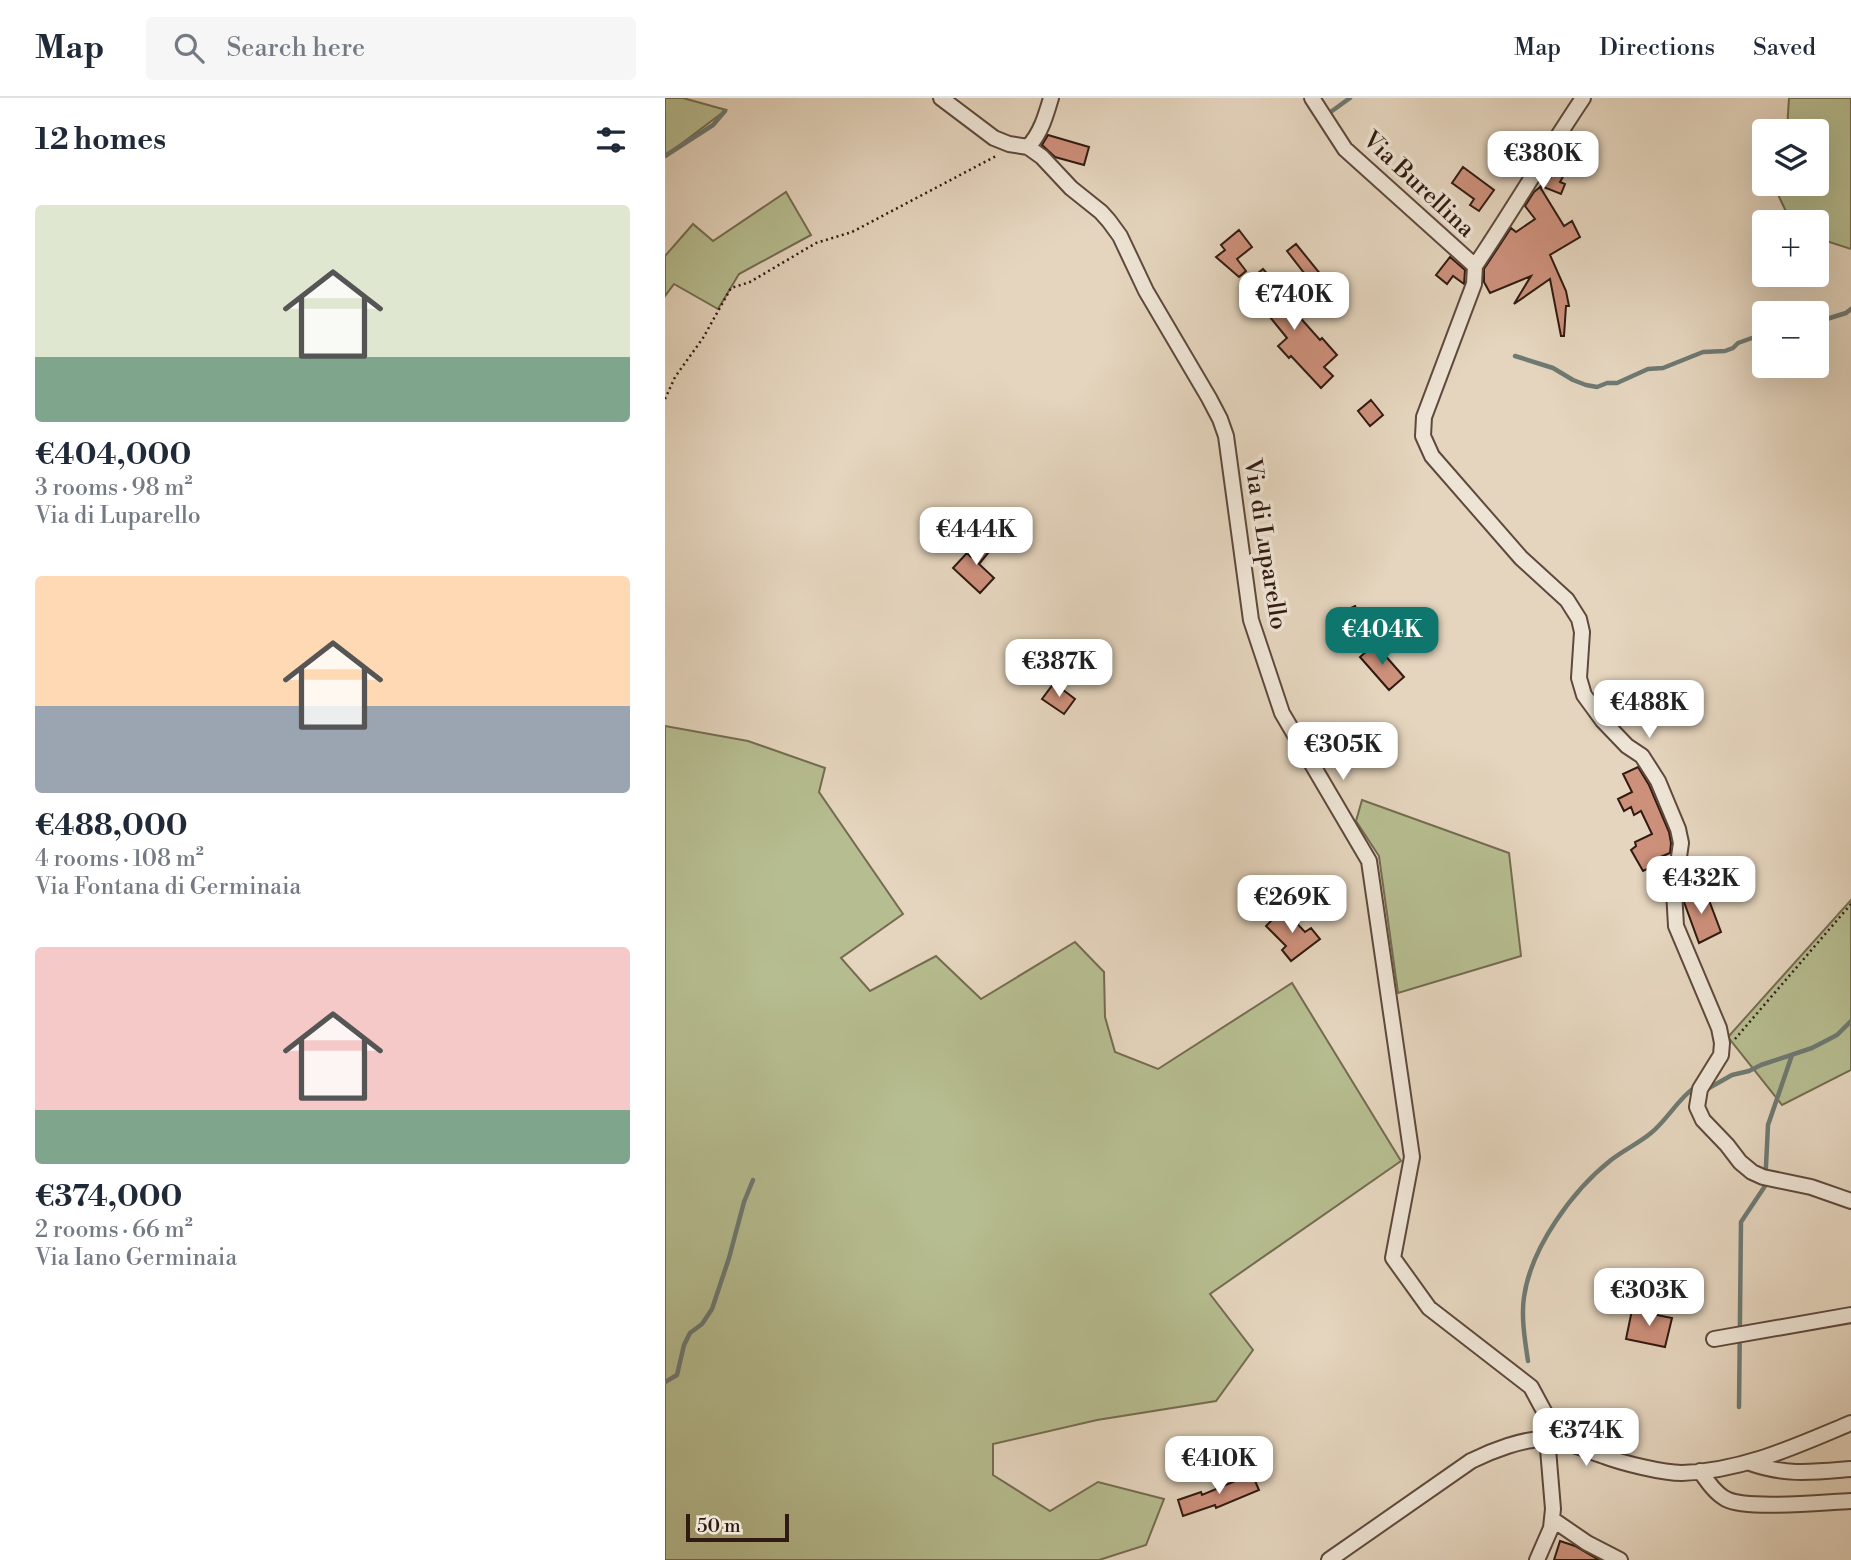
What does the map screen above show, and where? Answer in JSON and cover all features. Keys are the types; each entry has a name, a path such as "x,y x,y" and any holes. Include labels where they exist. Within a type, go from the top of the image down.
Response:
{"street":[{"name":"Via di Luparello","path":"941,98 994,138 1028,147 1109,221 1120,236 1146,291 1189,361 1220,419 1226,436 1251,621 1282,713 1369,860 1412,1157 1393,1258 1429,1308 1531,1387 1545,1413 1552,1519"},
{"path":"1028,147 1035,140 1051,98"},
{"name":"Via Burellina","path":"1312,98 1346,149 1475,266"},
{"path":"1583,98 1475,266 1474,285 1424,417 1423,436 1432,456 1481,514 1521,558 1567,600 1579,619 1582,632 1580,678 1584,695 1603,721 1627,746 1642,756 1658,780 1681,843 1674,891 1676,926 1719,1028 1722,1043 1721,1055 1700,1089 1697,1107 1703,1120 1752,1172 1763,1177 1811,1187 1851,1201"},
{"path":"1714,1339 1851,1315"},
{"path":"1329,1560 1471,1461 1514,1444 1546,1439 1577,1445 1604,1457 1679,1473 1750,1463 1851,1423"},
{"path":"1750,1463 1796,1473 1851,1469"},
{"path":"1700,1471 1713,1489 1727,1500 1752,1505 1851,1502"},
{"path":"1537,1560 1551,1528 1552,1519 1587,1543 1620,1560"}],"path":[{"path":"665,399 675,377 703,338 731,288 750,282 815,243 852,232 995,155 1003,154"},
{"path":"1721,1055 1851,904"}],"green space":[{"path":"665,98 683,98 726,110 665,156"},
{"path":"1789,98 1851,98 1851,249 1829,242 1829,210 1785,210 1779,196 1829,196 1829,119 1788,119"},
{"path":"786,192 811,235 739,274 718,309 674,284 665,296 665,256 693,224 713,241"},
{"path":"665,726 748,741 825,768 819,792 903,914 841,958 870,991 936,956 981,999 1075,942 1104,972 1105,1017 1115,1052 1158,1069 1292,983 1401,1161 1210,1294 1253,1350 1216,1401 1097,1420 993,1444 993,1475 1050,1511 1098,1482 1164,1499 1146,1545 1099,1560 665,1560"},
{"path":"1362,800 1509,853 1521,956 1398,993 1379,856 1356,821"},
{"path":"1851,900 1851,1070 1782,1105 1728,1037"}],"building":[{"path":"1048,135 1089,147 1084,165 1055,157 1042,145"},
{"path":"1556,156 1567,162 1573,159 1560,182 1565,184 1561,194 1541,186 1551,177 1545,174"},
{"path":"1463,167 1494,190 1479,211 1470,205 1474,199 1452,183"},
{"path":"1540,187 1564,226 1572,221 1580,237 1550,255 1566,291 1569,306 1566,306 1564,336 1561,336 1550,279 1514,304 1531,276 1490,293 1484,282 1484,269 1511,228 1516,232 1535,219 1525,206"},
{"path":"1239,230 1252,247 1237,259 1246,271 1239,277 1216,257 1225,250 1221,245"},
{"path":"1296,244 1339,297 1329,305 1287,251"},
{"path":"1450,257 1465,270 1464,284 1453,276 1447,284 1436,275"},
{"path":"1263,269 1273,280 1270,282 1304,322 1337,355 1324,367 1333,376 1321,388 1278,346 1287,338 1252,295 1258,290 1250,280"},
{"path":"1371,400 1383,415 1370,426 1358,411"},
{"path":"990,536 997,542 979,564 994,578 980,593 953,568 967,553 971,557"},
{"path":"1355,606 1364,627 1351,632 1342,612"},
{"path":"1375,644 1404,677 1389,690 1360,657"},
{"path":"1054,683 1075,699 1064,714 1042,699"},
{"path":"1638,767 1649,785 1671,843 1670,853 1658,858 1662,866 1651,872 1649,868 1643,871 1631,850 1636,846 1635,842 1652,834 1641,811 1634,815 1631,807 1624,811 1618,799 1632,792 1623,774"},
{"path":"1695,889 1698,898 1707,895 1721,932 1699,943 1684,902 1684,892"},
{"path":"1283,909 1305,932 1311,928 1320,939 1291,961 1282,950 1286,946 1266,926"},
{"path":"1632,1310 1672,1318 1665,1347 1626,1339"},
{"path":"1252,1474 1259,1490 1216,1508 1215,1505 1183,1516 1178,1500 1201,1492 1202,1495"},
{"path":"1560,1541 1575,1546 1599,1560 1554,1560"}],"waterway":[{"path":"1332,111 1350,98"},
{"path":"665,156 713,125 725,111"},
{"path":"1829,318 1851,309"},
{"path":"1515,356 1553,368 1573,380 1597,387 1617,383 1648,369 1663,368 1703,352 1725,351 1752,338"},
{"path":"1704,1087 1709,1088 1732,1075 1812,1048 1837,1035 1851,1021"},
{"path":"1739,1407 1741,1222 1765,1186 1768,1125 1792,1055"},
{"path":"1528,1361 1523,1321 1524,1297 1535,1259 1556,1221 1597,1172 1651,1133 1695,1087"},
{"path":"665,1382 677,1375 684,1345 690,1333 702,1324 712,1309 753,1180"}]}
